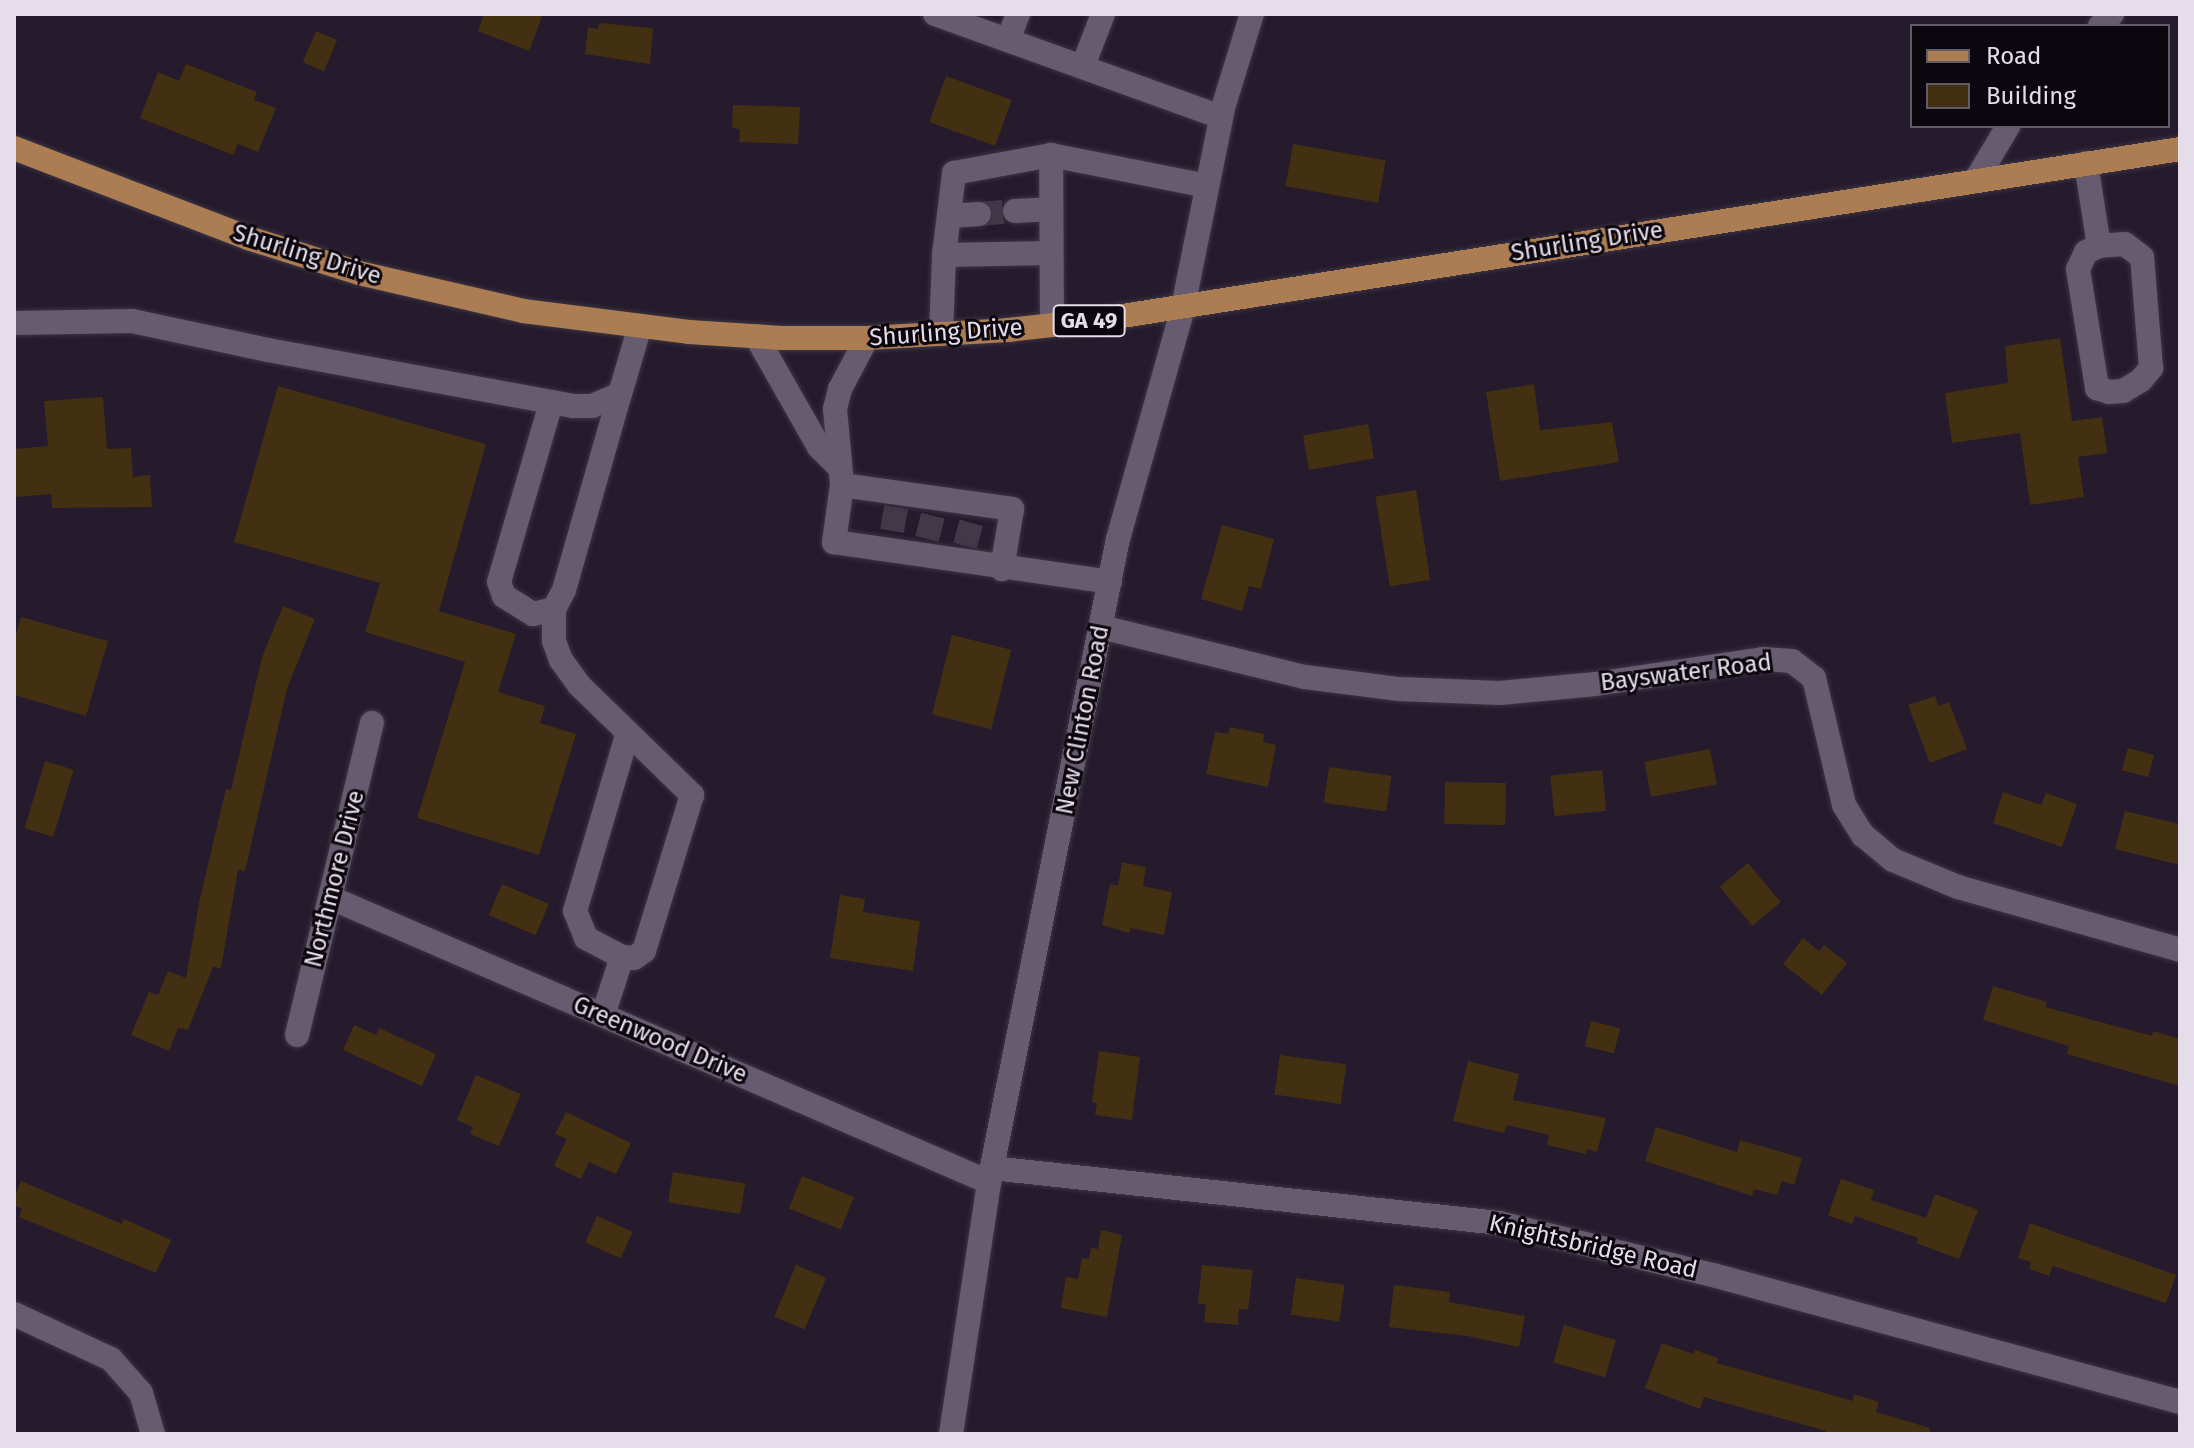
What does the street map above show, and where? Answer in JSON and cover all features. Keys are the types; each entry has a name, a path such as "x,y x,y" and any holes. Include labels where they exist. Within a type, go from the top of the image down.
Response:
{"main road":[{"name":"Shurling Drive","path":"14,148 234,233 359,273 523,311 640,326 756,336 867,338 1052,325 1183,307 2180,149"}],"street":[{"path":"935,14 1221,117"},
{"path":"1008,40 1018,14"},
{"path":"1083,66 1103,14"},
{"name":"New Clinton Road","path":"951,1434 991,1175 1110,582 1135,473 1183,307 1221,117 1252,14"},
{"path":"1976,180 2007,128"},
{"path":"941,334 944,255 954,173 1051,155 1207,186"},
{"path":"1051,155 1052,325"},
{"path":"2086,163 2099,246"},
{"path":"1015,211 1051,209"},
{"path":"949,216 979,214"},
{"path":"2125,244 2142,257 2151,368 2141,380 2123,391 2109,392 2097,388 2078,269 2086,252 2099,246 2125,244"},
{"path":"944,255 1051,253"},
{"path":"14,323 132,321 551,403 592,406 620,394"},
{"path":"627,736 575,911 586,938 622,957 634,958 644,951 692,795 627,736 579,685 561,660 554,641 554,609 564,590 640,326"},
{"path":"756,336 819,447 840,476 898,498 974,510 1012,509 1002,569"},
{"path":"867,338 840,389 835,409 840,476 834,542 890,541 964,555 1002,569 1110,582"},
{"path":"551,403 499,582 504,596 516,606 533,614 554,609"},
{"name":"Bayswater Road","path":"1101,627 1305,677 1399,689 1500,693 1596,684 1763,659 1792,661 1814,678 1844,805 1863,835 1893,860 1958,887 2180,950"},
{"name":"Northmore Drive","path":"297,1035 372,723"},
{"name":"Greenwood Drive","path":"331,898 603,1015 991,1175"},
{"path":"603,1015 622,957"},
{"name":"Knightsbridge Road","path":"991,1175 1499,1223 1637,1255 2180,1402"},
{"path":"14,1314 111,1359 141,1393 153,1434"}],"building":[{"path":"484,14 543,14 529,51 478,31"},
{"path":"599,23 653,28 650,64 585,54 588,27 598,29"},
{"path":"316,31 337,40 324,71 303,62"},
{"path":"186,64 257,92 254,100 276,108 258,152 238,144 233,155 140,118 158,72 179,81"},
{"path":"946,76 1012,100 995,146 929,122"},
{"path":"733,105 800,107 798,144 739,142 740,129 732,128"},
{"path":"1293,144 1386,160 1378,203 1286,186"},
{"path":"2060,338 2072,421 2102,417 2107,453 2078,457 2084,497 2030,505 2020,433 1952,443 1945,393 2008,383 2005,346"},
{"path":"1534,384 1540,430 1612,422 1619,462 1500,481 1486,392"},
{"path":"278,386 486,444 439,611 516,634 498,692 545,706 540,723 576,734 539,855 417,818 465,662 365,632 380,583 234,542"},
{"path":"103,397 107,449 131,448 133,477 150,475 152,507 52,508 51,494 14,497 14,449 48,446 44,401"},
{"path":"1368,424 1374,458 1309,470 1303,435"},
{"path":"1416,490 1430,580 1390,586 1376,496"},
{"path":"1222,525 1274,539 1261,589 1249,586 1242,611 1201,599"},
{"path":"283,606 315,619 287,689 245,871 238,870 221,968 213,967 188,1030 178,1028 169,1051 131,1035 149,992 158,995 168,971 186,978 200,898 226,789 231,790 262,657"},
{"path":"21,617 108,641 86,716 14,695 14,642"},
{"path":"952,635 1011,650 991,729 932,715"},
{"path":"1935,696 1938,706 1949,702 1967,749 1930,763 1908,705"},
{"path":"1230,727 1264,734 1263,742 1276,745 1268,787 1206,774 1215,732 1228,734"},
{"path":"2128,748 2154,755 2148,777 2122,770"},
{"path":"1710,749 1717,784 1651,797 1644,762"},
{"path":"45,761 74,770 53,837 25,828"},
{"path":"1329,767 1391,776 1386,811 1324,803"},
{"path":"1602,770 1606,811 1555,816 1550,775"},
{"path":"1445,782 1506,783 1505,825 1444,824"},
{"path":"2003,792 2041,805 2046,793 2077,804 2062,847 1993,823"},
{"path":"2125,811 2180,824 2180,865 2115,849"},
{"path":"1122,862 1146,867 1143,886 1172,892 1164,935 1131,928 1129,933 1102,925 1110,884 1118,886"},
{"path":"1748,863 1781,902 1752,926 1720,887"},
{"path":"502,884 549,904 536,935 489,915"},
{"path":"840,895 865,899 863,912 920,921 913,971 830,958"},
{"path":"1803,938 1819,951 1824,945 1847,963 1822,995 1783,964"},
{"path":"1993,986 2047,1002 2045,1007 2152,1036 2153,1031 2180,1039 2180,1086 2067,1054 2069,1046 1983,1020"},
{"path":"1591,1021 1620,1028 1614,1053 1585,1046"},
{"path":"354,1025 376,1035 379,1028 436,1054 422,1086 343,1050"},
{"path":"1099,1051 1140,1057 1132,1120 1095,1115 1097,1103 1092,1102"},
{"path":"1280,1055 1346,1064 1341,1104 1274,1095"},
{"path":"1468,1061 1519,1074 1513,1100 1606,1118 1597,1152 1587,1149 1586,1154 1547,1145 1549,1135 1507,1125 1504,1133 1453,1121"},
{"path":"476,1075 521,1094 499,1146 470,1134 473,1127 457,1120"},
{"path":"566,1112 631,1143 616,1174 589,1162 581,1179 554,1166 567,1139 555,1134"},
{"path":"1656,1127 1737,1152 1740,1140 1802,1158 1794,1185 1782,1181 1777,1195 1754,1189 1752,1196 1645,1161"},
{"path":"673,1172 745,1183 740,1214 668,1203"},
{"path":"802,1176 854,1197 841,1229 789,1208"},
{"path":"1841,1179 1874,1190 1871,1200 1926,1218 1935,1194 1978,1210 1959,1259 1916,1243 1918,1238 1855,1216 1852,1224 1828,1215"},
{"path":"21,1181 122,1224 124,1219 171,1240 156,1273 19,1217 22,1209 14,1205 14,1198"},
{"path":"597,1216 633,1232 621,1258 585,1242"},
{"path":"2030,1223 2176,1275 2166,1303 2053,1266 2049,1276 2029,1269 2031,1262 2018,1258"},
{"path":"1101,1230 1122,1235 1107,1317 1061,1308 1066,1277 1078,1279 1082,1258 1089,1259 1091,1248 1098,1249"},
{"path":"796,1265 826,1278 804,1329 774,1317"},
{"path":"1202,1265 1253,1270 1248,1310 1239,1309 1238,1325 1204,1322 1206,1304 1198,1304"},
{"path":"1296,1278 1345,1285 1339,1321 1291,1315"},
{"path":"1394,1285 1450,1292 1449,1302 1525,1316 1519,1347 1467,1336 1389,1327"},
{"path":"1564,1325 1616,1340 1605,1377 1553,1362"},
{"path":"1662,1343 1693,1354 1695,1350 1718,1358 1717,1363 1853,1401 1854,1394 1879,1402 1876,1412 1930,1428 1930,1434 1825,1434 1826,1431 1704,1397 1700,1409 1645,1388"}],"tunnel":[{"path":"979,214 1015,211"},
{"path":"892,531 897,503"},
{"path":"927,539 934,510"},
{"path":"965,546 973,516"}]}
